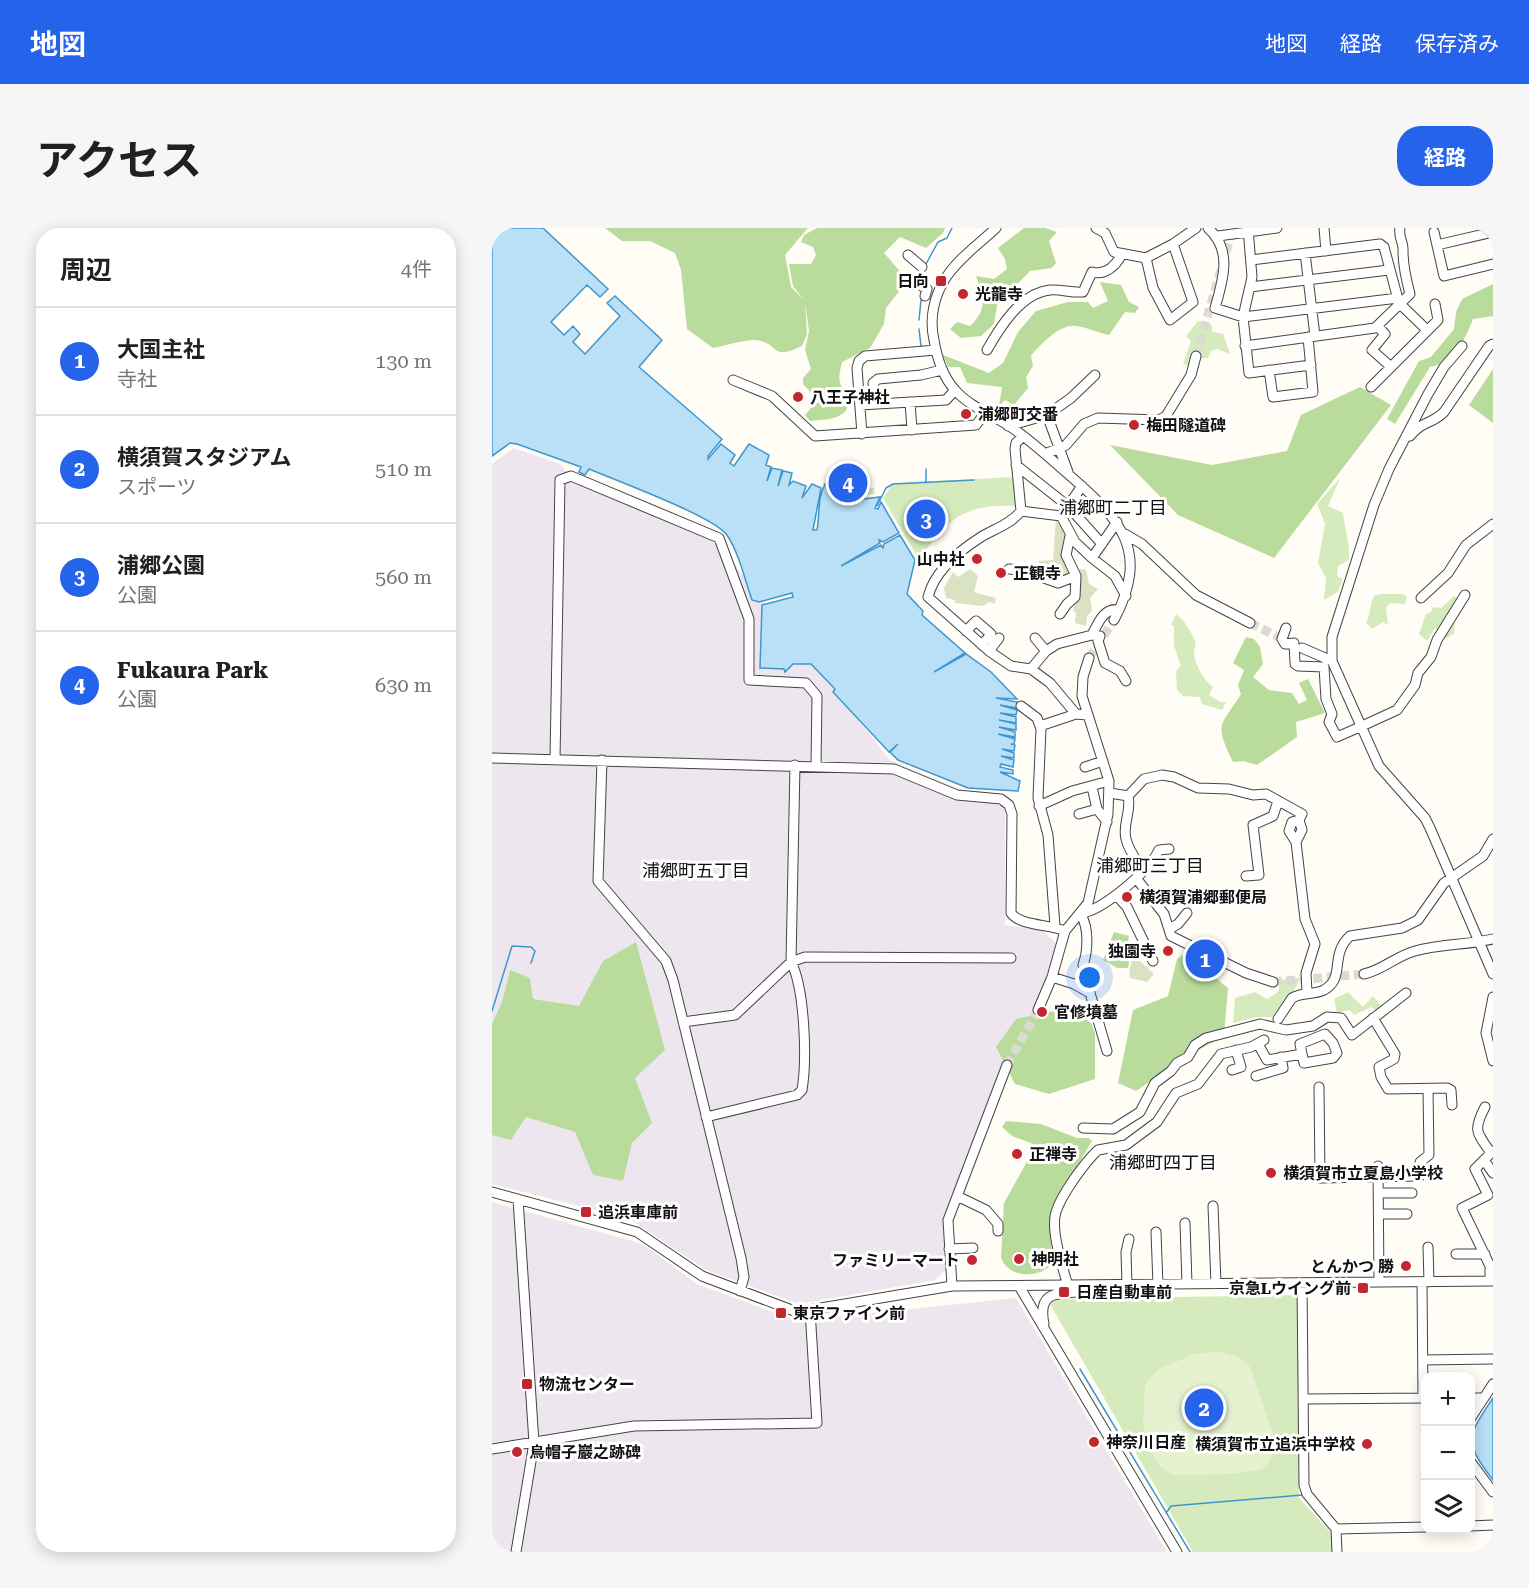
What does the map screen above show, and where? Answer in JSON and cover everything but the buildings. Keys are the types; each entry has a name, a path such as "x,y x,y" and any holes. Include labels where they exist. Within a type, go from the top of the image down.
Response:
{"street":[{"path":"996,228 956,265 943,283 932,318 936,350 942,369 955,390 1046,454 1082,486 1117,522 1125,534 1131,561 1126,596 1114,620"},
{"path":"1096,228 1106,233 1114,252 1146,258 1173,244 1196,228"},
{"path":"1208,228 1221,242 1224,272 1215,308 1243,316 1398,301"},
{"path":"1218,237 1248,230 1277,228"},
{"path":"1324,228 1326,250"},
{"path":"1245,346 1377,326 1398,301 1410,294 1402,258 1404,249 1398,237 1400,228"},
{"path":"1248,230 1251,260 1250,287 1243,316 1249,373 1311,365"},
{"path":"1434,232 1444,276 1493,264"},
{"path":"1437,245 1493,232"},
{"path":"1146,258 1153,288 1170,320 1193,302 1173,244"},
{"path":"1251,260 1380,244 1398,301 1427,330"},
{"path":"1269,370 1273,397 1313,392 1312,309 1305,253"},
{"path":"987,350 1015,310 1036,293 1049,290 1083,292 1092,272 1099,274 1109,270 1117,264 1122,254"},
{"path":"908,255 922,267"},
{"path":"1250,287 1389,270"},
{"path":"920,285 927,289 925,296"},
{"path":"1371,387 1438,320 1435,304"},
{"path":"1377,326 1385,334 1372,350 1390,366"},
{"path":"1402,442 1420,424 1436,420 1444,412 1489,345 1493,344"},
{"path":"1462,346 1444,367 1402,442 1374,505 1332,637 1332,661 1379,766 1425,818 1493,974"},
{"path":"862,434 857,368 860,361 866,356 936,350"},
{"path":"1046,454 1066,445 1084,424 1098,418 1159,420 1166,417 1191,375 1196,356"},
{"path":"875,404 873,383 878,379 921,375 942,369"},
{"path":"1008,426 1047,415 1071,398 1095,375"},
{"path":"733,380 772,396 814,436 976,425 985,413"},
{"path":"860,405 946,400 955,390"},
{"path":"910,402 912,430"},
{"path":"1047,415 1069,475"},
{"path":"1021,511 1016,465 1017,443 1023,436"},
{"path":"1016,465 1068,506 1102,544"},
{"path":"555,759 560,480 571,476 719,538 749,619 748,680 806,683 817,696 816,766"},
{"path":"1061,516 1082,486"},
{"path":"1021,511 1061,516"},
{"path":"1021,511 1012,520 978,539 941,570 932,582 928,597 985,648 1011,666 1031,669 1050,683 1076,714"},
{"path":"1061,516 1070,536 1114,576 1126,596"},
{"path":"1092,558 1117,522"},
{"path":"1421,598 1451,569 1466,545 1493,525"},
{"path":"1125,534 1142,543 1196,596 1250,623"},
{"path":"1060,614 1067,603 1074,602 1076,576 1066,555 1070,536"},
{"path":"1009,569 1039,572 1044,578 1058,583 1076,576"},
{"path":"1020,583 1023,572"},
{"path":"1037,586 1044,578"},
{"path":"1286,628 1282,639 1285,644 1294,643 1295,664 1324,667 1326,699 1332,714 1329,722 1337,737 1397,710 1415,684 1418,673 1431,657 1437,640 1465,595"},
{"path":"1092,635 1107,612 1113,609 1119,610"},
{"path":"966,631 976,621 991,634 985,648"},
{"path":"1031,669 1046,651 1057,644 1092,635 1100,636 1098,641 1105,663 1120,671 1126,681"},
{"path":"985,648 999,638"},
{"path":"1035,638 1046,651"},
{"path":"1302,648 1332,661"},
{"path":"1038,1010 1052,977 1065,931 1082,914 1088,903 1107,822 1110,793 1108,781 1087,715 1081,686 1089,658"},
{"path":"1120,671 1131,669"},
{"path":"1021,706 1037,718 1040,726 1039,806 1048,835 1055,926"},
{"path":"1040,726 1076,714 1087,715"},
{"path":"492,758 894,769 957,795 1005,801 1012,814 1011,913 1019,920 1055,926 1065,931"},
{"path":"602,760 598,881 666,961 743,1270 740,1291"},
{"path":"1090,766 1103,761"},
{"path":"706,1117 797,1095 802,1090 803,1020 797,974 791,962 790,910 795,765"},
{"path":"1273,982 1246,973 1171,936 1164,914 1139,874 1125,838 1127,818 1130,813 1128,796 1144,779 1162,775 1174,777 1198,788 1229,789 1253,795 1266,794 1302,814 1299,820 1302,830 1296,842 1305,919 1315,944 1306,973 1307,992"},
{"path":"1039,806 1072,790 1092,787 1108,781"},
{"path":"1092,787 1097,809 1107,822"},
{"path":"1110,793 1128,796"},
{"path":"1246,876 1259,875 1253,825 1273,816 1278,801"},
{"path":"1079,814 1097,809"},
{"path":"1278,1019 1292,998 1307,992 1324,990 1335,979 1340,948 1350,936 1411,924 1424,914 1437,890 1452,876 1483,856 1493,839"},
{"path":"1082,914 1094,910 1116,895 1139,874 1159,850 1169,849"},
{"path":"1116,895 1127,907 1153,961"},
{"path":"1169,929 1178,924 1186,913"},
{"path":"1082,914 1086,943 1083,965"},
{"path":"1364,974 1379,971 1393,959 1415,951 1493,939"},
{"path":"683,1022 735,1015 791,962 805,957 1011,958"},
{"path":"1052,977 1074,984 1090,993 1107,1051"},
{"path":"1083,1128 1113,1129 1140,1112 1155,1083 1171,1071 1177,1063 1188,1057 1206,1038 1260,1024 1286,1030 1308,1027 1330,1016 1341,1018 1352,1035 1406,993"},
{"path":"1493,997 1486,1033 1493,1062"},
{"path":"1373,1018 1395,1054 1394,1059 1379,1066 1381,1077 1388,1089 1451,1090 1452,1105"},
{"path":"1068,1286 1058,1247 1055,1215 1083,1167 1098,1150 1126,1145 1156,1122 1176,1093 1198,1084 1224,1052 1261,1042 1267,1060 1302,1054"},
{"path":"1232,1070 1241,1067 1236,1050"},
{"path":"1256,1076 1283,1068 1281,1057"},
{"path":"952,1286 948,1220 1007,1065"},
{"path":"1319,1087 1320,1178 1378,1171 1420,1176 1420,1162 1429,1155 1428,1089"},
{"path":"1485,1107 1476,1123 1476,1130 1489,1154 1493,1173"},
{"path":"1046,1331 1042,1311 1045,1298 1116,1286 1491,1281 1490,1266 1462,1208 1488,1195 1476,1169 1489,1154"},
{"path":"1378,1171 1379,1282"},
{"path":"492,1192 638,1232 702,1276 793,1311 952,1286 1116,1286"},
{"path":"1379,1193 1412,1193"},
{"path":"957,1196 986,1210 998,1224 998,1231"},
{"path":"516,1552 534,1443 518,1199"},
{"path":"1213,1206 1216,1284"},
{"path":"1379,1214 1407,1214"},
{"path":"1185,1223 1187,1284"},
{"path":"1156,1232 1158,1285"},
{"path":"1127,1285 1126,1252 1129,1239"},
{"path":"1423,1372 1428,1247"},
{"path":"949,1249 973,1248"},
{"path":"1456,1254 1485,1254"},
{"path":"1302,1284 1305,1399 1304,1485 1307,1494 1336,1529 1337,1552"},
{"path":"1019,1287 1177,1552"},
{"path":"492,1449 634,1426 817,1424 810,1310"},
{"path":"1423,1359 1493,1359"},
{"path":"1475,1412 1493,1384"},
{"path":"1305,1399 1421,1398"},
{"path":"1475,1398 1484,1398"},
{"path":"1475,1468 1493,1492"},
{"path":"1475,1526 1493,1526"},
{"path":"1336,1529 1421,1527"}],"shaded area":[{"path":"514,448 560,464 573,479 716,541 890,760 1005,808 1005,925 1042,930 1057,944 1034,1013 999,1075 944,1219 946,1270 935,1280 799,1304 706,1270 630,1219 492,1184 492,464"},
{"path":"492,1202 643,1244 697,1284 797,1321 1016,1298 1167,1552 492,1552"}],"green space":[{"path":"605,228 808,228 785,255 791,287 804,300 793,286 789,264 811,264 816,255 813,247 801,242 804,235 817,228 945,228 943,233 926,248 900,237 884,253 905,277 901,289 886,308 884,324 870,348 842,362 839,380 848,400 845,412 835,418 810,421 805,415 818,400 803,384 803,378 811,369 805,350 809,331 805,302 807,334 802,346 779,352 763,341 755,340 713,348 687,329 681,270 675,253 650,241 622,241"},
{"path":"1024,228 1045,228 1057,232 1049,241 1056,263 1052,268 1030,271 997,305 994,324 981,336 961,338 950,329 957,322 970,326 982,308 981,290 976,276 994,279 1007,269 1005,259 998,248"},
{"path":"1100,282 1121,285 1129,302 1139,307 1135,313 1125,312 1109,335 1069,326 1051,336 1031,356 1033,366 1026,377 1028,388 1014,405 1005,400 999,406 1002,387 967,383 960,367 948,367 943,355 989,373 1003,363 1018,332 1036,311 1068,302 1088,302 1093,308 1108,301"},
{"path":"1493,284 1493,316 1473,319 1466,335 1452,356 1430,367 1395,424 1387,419 1419,361 1431,357 1454,329 1456,312 1462,299"},
{"path":"1198,321 1212,325 1212,332 1223,334 1230,354 1217,349 1211,351 1208,358 1197,358 1189,366 1183,364 1191,341 1186,336"},
{"path":"1493,369 1493,423 1469,405"},
{"path":"1360,387 1391,405 1274,558 1178,515 1110,445 1212,465 1287,451 1301,415"},
{"path":"840,471 861,479 865,488 874,488 875,494 854,496 831,484"},
{"path":"1015,477 1018,506 984,507 960,516 939,533 919,560 883,498 893,483"},
{"path":"1340,478 1328,506 1343,513 1349,560 1338,566 1337,576 1343,579 1338,592 1324,600 1326,578 1318,563 1325,524 1317,504"},
{"path":"1056,518 1060,518 1068,536 1066,546 1062,548 1063,553 1069,551 1077,566 1072,569 1073,574 1054,580 1042,572 1038,561 1053,560"},
{"path":"970,569 978,576 974,592 996,598 995,604 989,602 983,606 955,603 955,600 946,598 944,588 953,572 958,577"},
{"path":"1080,569 1086,570 1089,584 1098,589 1090,598 1092,611 1087,616 1086,626 1075,623 1076,612 1073,611"},
{"path":"1402,594 1407,597 1405,604 1390,603 1386,608 1388,625 1383,622 1372,629 1366,623 1374,596"},
{"path":"1454,596 1464,603 1455,620 1454,634 1445,639 1435,628 1427,641 1419,634 1426,614 1431,612 1433,607 1441,608"},
{"path":"1176,614 1187,626 1195,641 1194,653 1197,664 1213,687 1209,695 1220,702 1226,702 1222,710 1202,704 1200,697 1183,696 1177,690 1176,671 1181,666 1174,646 1174,626 1171,625"},
{"path":"1246,637 1254,639 1260,647 1263,664 1253,677 1269,690 1292,693 1299,704 1307,700 1299,683 1308,679 1325,713 1296,722 1297,737 1257,765 1243,761 1233,762 1223,740 1222,732 1224,720 1241,694 1238,685 1244,670 1233,663"},
{"path":"1114,932 1129,936 1128,968 1117,968 1103,960"},
{"path":"1135,941 1139,960 1154,974 1147,982 1130,978 1132,954 1129,943"},
{"path":"636,942 665,1050 635,1078 652,1123 632,1143 623,1181 593,1175 575,1132 526,1117 511,1140 492,1135 492,1024 502,1002 510,970 530,978 533,999 579,1006 603,961"},
{"path":"1185,953 1228,988 1224,1036 1191,1054 1136,1091 1118,1083 1133,1010 1168,996 1177,959"},
{"path":"1300,978 1295,989 1272,1017 1257,1017 1233,1023 1235,998 1255,992 1267,999 1278,992 1281,980"},
{"path":"1348,992 1363,1007 1373,996 1381,1006 1376,1010 1371,1007 1354,1015 1350,1010 1337,1013 1334,999"},
{"path":"1054,1011 1088,1015 1095,1033 1095,1079 1049,1094 1015,1084 996,1047 1016,1019"},
{"path":"1006,1121 1041,1124 1077,1138 1089,1138 1092,1141 1060,1195 1049,1221 1053,1263 1041,1272 1033,1274 1017,1273 1004,1264 1001,1257 1004,1203 1034,1149 1031,1143 1012,1136 1002,1127"},
{"path":"1298,1295 1299,1498 1332,1534 1332,1552 1193,1552 1047,1299"},
{"path":"1218,1351 1239,1357 1250,1367 1276,1443 1273,1453 1266,1466 1257,1470 1173,1475 1161,1467 1147,1445 1143,1425 1145,1385 1157,1370 1194,1354"}],"water":[{"path":"492,228 543,228 608,289 600,297 587,285 551,322 564,335 573,326 580,334 573,342 585,354 620,316 607,303 615,296 662,340 639,367 722,439 708,459 721,444 735,455 730,463 734,466 749,444 769,455 766,465 771,467 767,481 772,468 782,470 778,486 783,471 792,473 789,485 793,481 806,486 802,498 812,484 821,488 813,530 817,530 820,501 825,484 855,500 880,497 875,508 878,509 881,502 899,533 883,542 879,540 880,543 841,566 881,545 883,548 884,544 900,535 915,560 907,594 923,611 922,615 965,653 934,672 966,654 991,672 1017,699 996,698 1017,702 1017,708 1000,705 1017,710 1016,715 1000,713 1016,717 1016,723 999,720 1016,724 1016,730 999,727 1015,732 1015,737 998,734 1015,739 1014,744 1011,744 1015,745 1014,751 1002,749 1014,753 1014,758 1001,756 1014,760 1013,767 1001,764 1000,767 1013,770 1013,774 1000,772 1020,781 1018,791 968,788 898,760 890,752 898,744 889,752 833,692 835,689 811,664 793,664 785,672 784,669 760,668 762,605 793,597 792,593 759,602 752,600 735,550 727,535 718,527 640,490 589,469 585,475 579,472 581,467 517,444 510,443 492,456"},
{"path":"1493,1398 1493,1480 1475,1452 1475,1429"}],"waterway":[{"path":"926,264 938,242 947,238 952,228"},
{"path":"921,271 917,276 921,282"},
{"path":"919,320 921,300"},
{"path":"919,329 921,346"},
{"path":"926,469 926,483"},
{"path":"877,506 886,488 893,484 974,480"},
{"path":"492,1011 512,946 531,947 535,951 531,963"},
{"path":"1080,1369 1190,1552"},
{"path":"1166,1513 1171,1506 1302,1495"}],"tunnel":[{"path":"1196,356 1233,228"},
{"path":"1089,658 1114,620"},
{"path":"1250,623 1289,642"},
{"path":"1273,982 1364,974"},
{"path":"1007,1065 1038,1010"}],"place":[{"name":"日向","path":"941,281"},
{"name":"光龍寺","path":"963,294"},
{"name":"八王子神社","path":"798,397"},
{"name":"浦郷町交番","path":"966,414"},
{"name":"梅田隧道碑","path":"1134,425"},
{"name":"Fukaura Park","path":"848,483"},
{"name":"浦郷公園","path":"926,519"},
{"name":"山中社","path":"977,559"},
{"name":"正観寺","path":"1001,573"},
{"name":"横須賀浦郷郵便局","path":"1127,897"},
{"name":"独園寺","path":"1168,951"},
{"name":"大国主社","path":"1205,959"},
{"name":"官修墳墓","path":"1042,1012"},
{"name":"正禅寺","path":"1017,1154"},
{"name":"横須賀市立夏島小学校","path":"1271,1173"},
{"name":"追浜車庫前","path":"586,1212"},
{"name":"神明社","path":"1019,1259"},
{"name":"ファミリーマート","path":"972,1260"},
{"name":"とんかつ 勝","path":"1406,1266"},
{"name":"京急Lウイング前","path":"1363,1288"},
{"name":"日産自動車前","path":"1064,1292"},
{"name":"東京ファイン前","path":"781,1313"},
{"name":"物流センター","path":"527,1384"},
{"name":"横須賀スタジアム","path":"1204,1408"},
{"name":"神奈川日産","path":"1094,1442"},
{"name":"横須賀市立追浜中学校","path":"1367,1444"},
{"name":"烏帽子巖之跡碑","path":"517,1452"}],"district":[{"name":"浦郷町二丁目","path":"1113,508"},
{"name":"浦郷町三丁目","path":"1150,866"},
{"name":"浦郷町五丁目","path":"696,871"},
{"name":"浦郷町四丁目","path":"1163,1163"}]}
